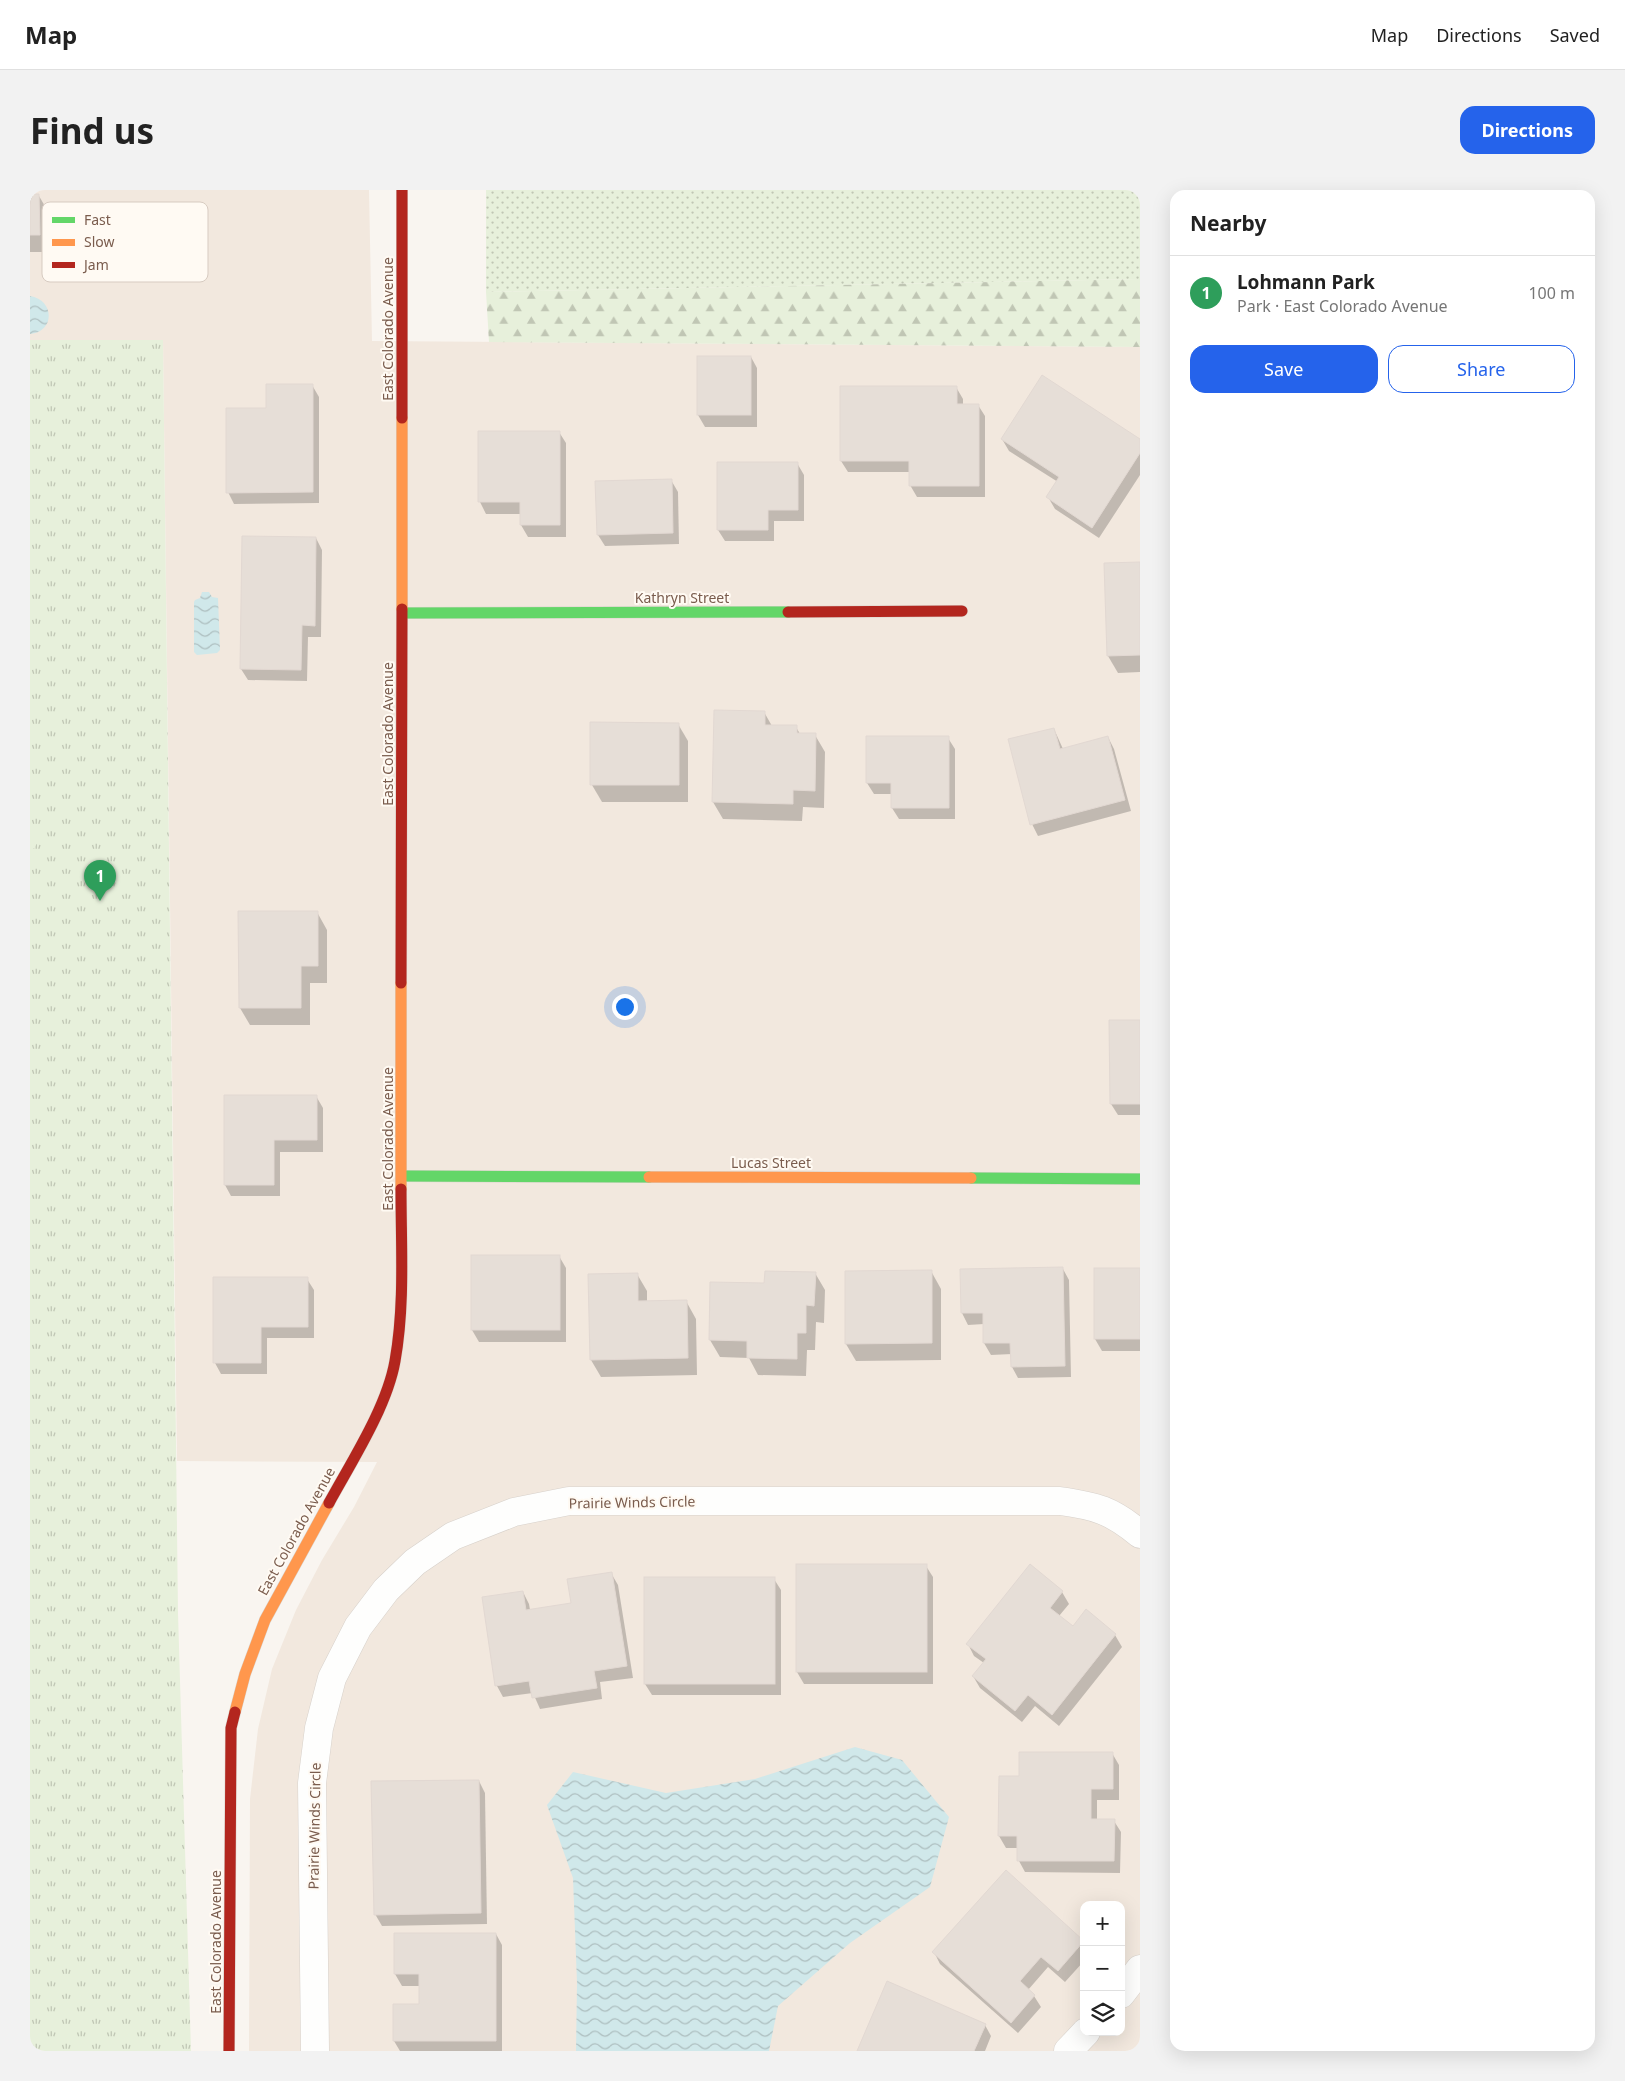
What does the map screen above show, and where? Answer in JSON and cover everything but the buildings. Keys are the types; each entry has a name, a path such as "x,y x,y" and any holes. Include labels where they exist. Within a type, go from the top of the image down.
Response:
{"street":[{"name":"East Colorado Avenue","path":"229,2051 231,1728 245,1674 265,1620 379,1411 395,1362 401,1295 402,1176 402,190"},
{"name":"Kathryn Street","path":"403,613 962,611"},
{"name":"Lucas Street","path":"402,1176 1140,1179"},
{"name":"Prairie Winds Circle","path":"315,2051 312,1783 318,1728 332,1678 358,1627 386,1590 415,1562 453,1536 514,1512 569,1502 1060,1501 1092,1505 1121,1518 1137,1532"},
{"path":"1123,1991 1140,1969"},
{"path":"1068,2051 1082,2036"}],"shaded area":[{"path":"30,190 369,190 372,341 1140,347 1140,2051 249,2051 250,1799 258,1729 272,1669 296,1610 377,1462 177,1461 163,340 30,340"}],"green space":[{"path":"486,190 1140,190 1140,279 486,292"},
{"path":"1140,279 1140,347 489,342 486,292"},
{"path":"30,340 163,340 178,1613 191,2051 30,2051"},
{"path":"30,828 42,836 30,854"}],"water":[{"path":"30,296 44,303 48,309 49,316 44,328 30,334"},
{"path":"202,592 209,592 212,597 218,598 220,650 217,653 197,655 194,652 194,602 200,598"},
{"path":"855,1747 902,1760 949,1817 930,1887 850,1943 778,2006 769,2051 576,2051 577,1983 573,1878 547,1805 573,1772 666,1793 755,1779"}],"traffic: fast":[{"path":"403,613 788,612"},
{"path":"402,1176 649,1177"},
{"path":"971,1178 1140,1179"}],"traffic: slow":[{"path":"402,418 402,609"},
{"path":"401,983 401,1189"},
{"path":"649,1177 971,1178"},
{"path":"235,1712 245,1674 265,1620 329,1503"}],"traffic: jam":[{"path":"402,190 402,418"},
{"path":"401,983 402,609"},
{"path":"788,612 962,611"},
{"path":"329,1503 377,1415 391,1379 400,1319 401,1189"},
{"path":"229,2051 231,1728 235,1712"}],"place":[{"name":"Lohmann Park","path":"100,901"}]}
